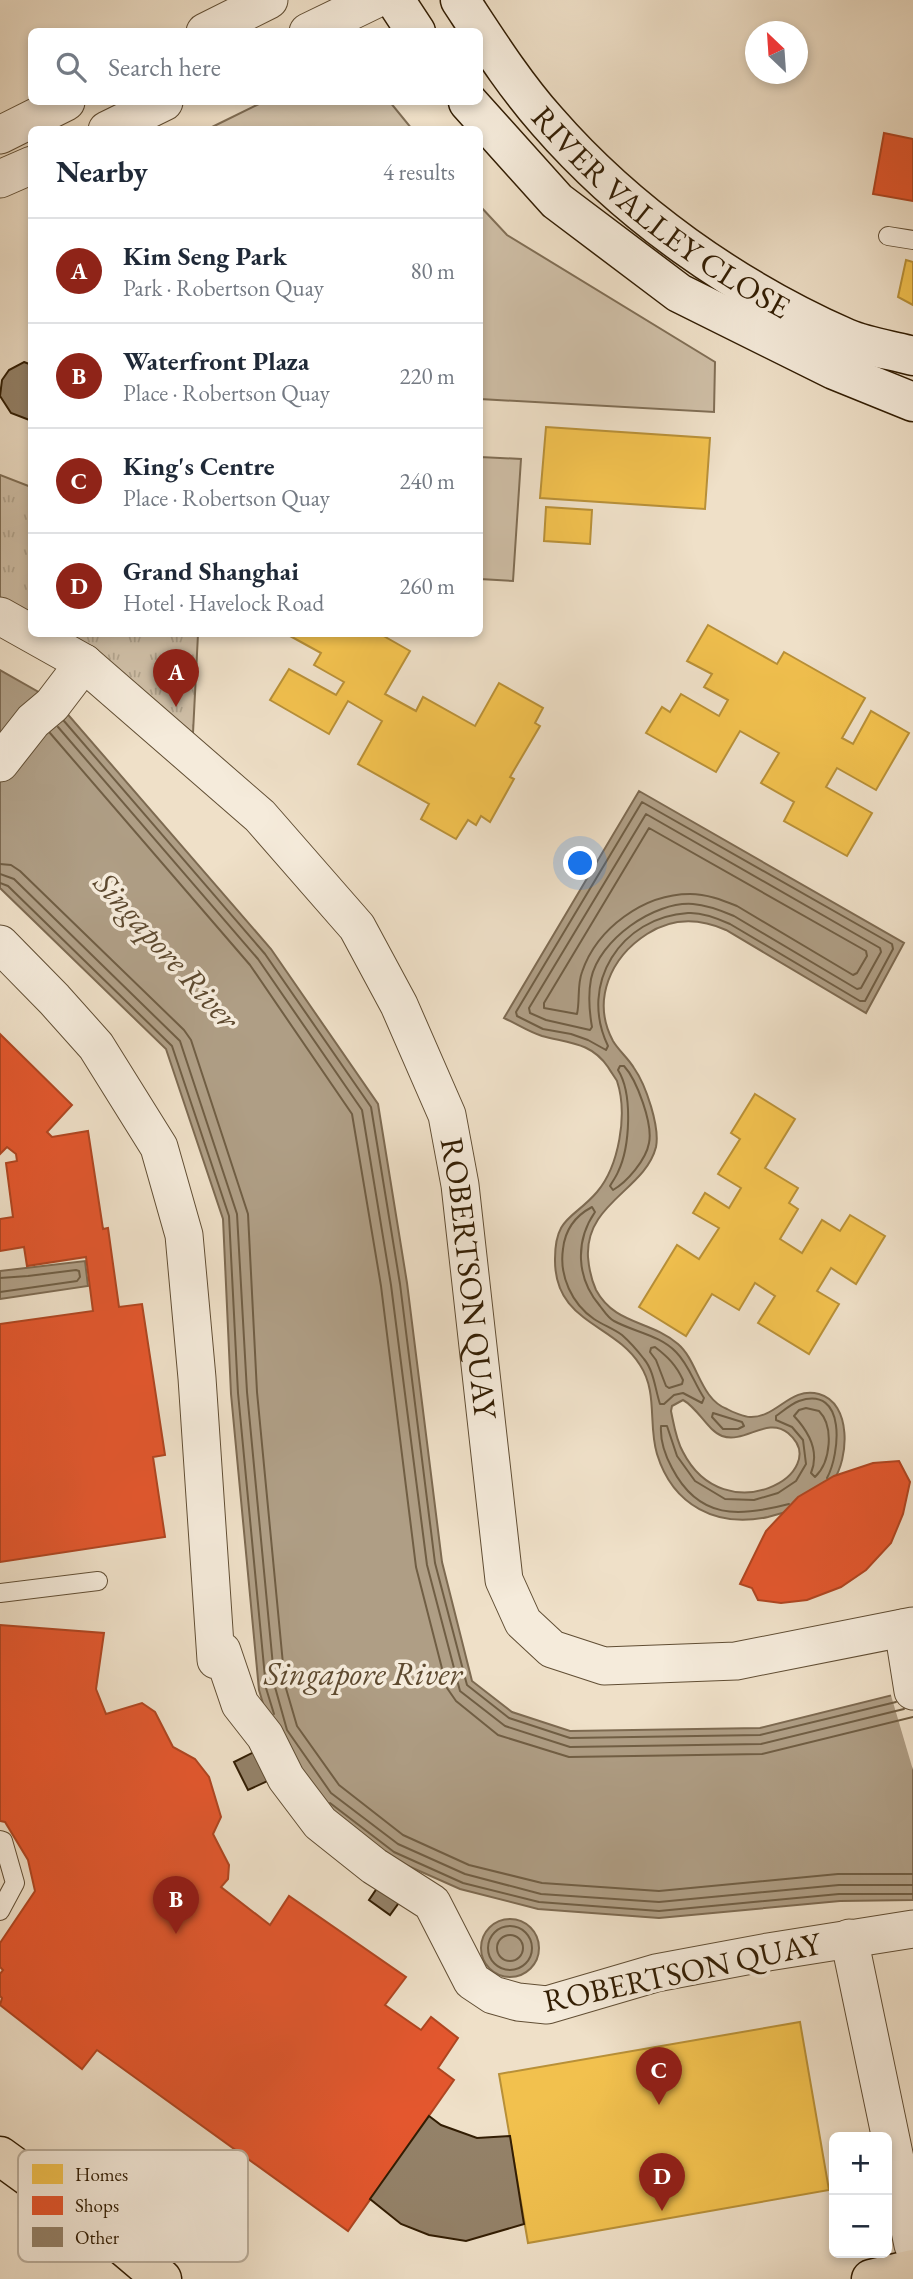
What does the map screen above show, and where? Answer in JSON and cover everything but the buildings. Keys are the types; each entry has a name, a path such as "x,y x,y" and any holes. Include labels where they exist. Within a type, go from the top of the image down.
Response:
{"main road":[{"path":"0,2156 18,2169"},
{"path":"142,2262 162,2279"},
{"path":"871,2279 913,2269"}],"street":[{"path":"213,28 269,0"},
{"path":"316,28 374,0"},
{"path":"395,0 413,28"},
{"name":"RIVER VALLEY CLOSE","path":"460,0 478,28"},
{"name":"RIVER VALLEY CLOSE","path":"483,35 547,121 613,189 685,247 765,296 848,339 913,356"},
{"path":"0,135 60,105"},
{"path":"115,126 158,105"},
{"name":"RIVER VALLEY CLOSE","path":"471,105 557,201 679,293 822,364 913,402"},
{"path":"0,179 28,167"},
{"name":"ROBERTSON QUAY","path":"0,616 260,817 357,927 399,1005 447,1115 460,1185 504,1580 523,1622 552,1649 604,1666 736,1661 908,1627"},
{"path":"0,763 33,721 52,705 75,674"},
{"name":"ROBERTSON QUAY","path":"0,944 96,1046 159,1147 184,1235 197,1378 216,1660 222,1651 240,1704 265,1736 286,1778 320,1823 374,1866 432,1903 472,1981 493,1995 518,2003 547,2006 656,1973 913,1929"},
{"path":"908,1627 911,1686"},
{"path":"849,1938 913,2245"}],"lane":[{"path":"888,236 913,240"},
{"path":"0,1593 98,1581"},
{"path":"0,1840 3,1841 15,1883 0,1911"}],"green space":[{"path":"257,105 392,105 410,126 214,126"},
{"path":"483,209 507,235 715,362 714,412 483,399"},
{"path":"483,457 521,459 513,581 483,579"},
{"path":"0,475 28,486 28,613 0,597"},
{"path":"61,637 198,637 193,733"}],"water":[{"name":"Singapore River","path":"0,670 58,703 271,949 378,1104 407,1283 442,1562 472,1681 512,1712 570,1731 760,1728 913,1690 913,1900 840,1901 659,1918 538,1909 460,1889 390,1858 319,1804 273,1737 259,1690 231,1394 223,1219 166,1049 0,888"},
{"path":"639,791 904,943 866,1013 726,930 706,923 686,921 657,928 634,944 615,967 605,995 607,1026 613,1041 639,1075 651,1106 657,1139 650,1162 596,1223 590,1239 588,1257 594,1286 613,1310 656,1330 678,1344 685,1351 711,1397 729,1410 750,1417 760,1416 800,1394 819,1394 830,1399 842,1420 842,1459 833,1481 807,1502 768,1517 749,1520 715,1516 686,1500 664,1472 654,1443 651,1397 646,1375 629,1351 575,1310 564,1297 557,1280 555,1259 558,1234 567,1220 589,1201 605,1181 616,1154 622,1109 617,1081 601,1059 587,1048 537,1034 504,1018","holes":["683,1400 722,1436 739,1437 772,1427 788,1433 799,1448 797,1464 787,1478 769,1488 747,1492 724,1489 701,1476 683,1452 671,1411 672,1406"]},
{"path":"85,1261 88,1286 0,1299 0,1271"},
{"path":"510,1919 526,1924 534,1932 539,1948 534,1964 526,1972 510,1977 494,1972 486,1964 481,1948 486,1932 494,1924"}],"pier":[{"path":"913,1687 913,1770 890,1692"}],"place":[{"name":"Kim Seng Park","path":"176,707"},
{"name":"Waterfront Plaza","path":"176,1934"},
{"name":"King's Centre","path":"659,2105"},
{"name":"Grand Shanghai","path":"662,2211"}]}
